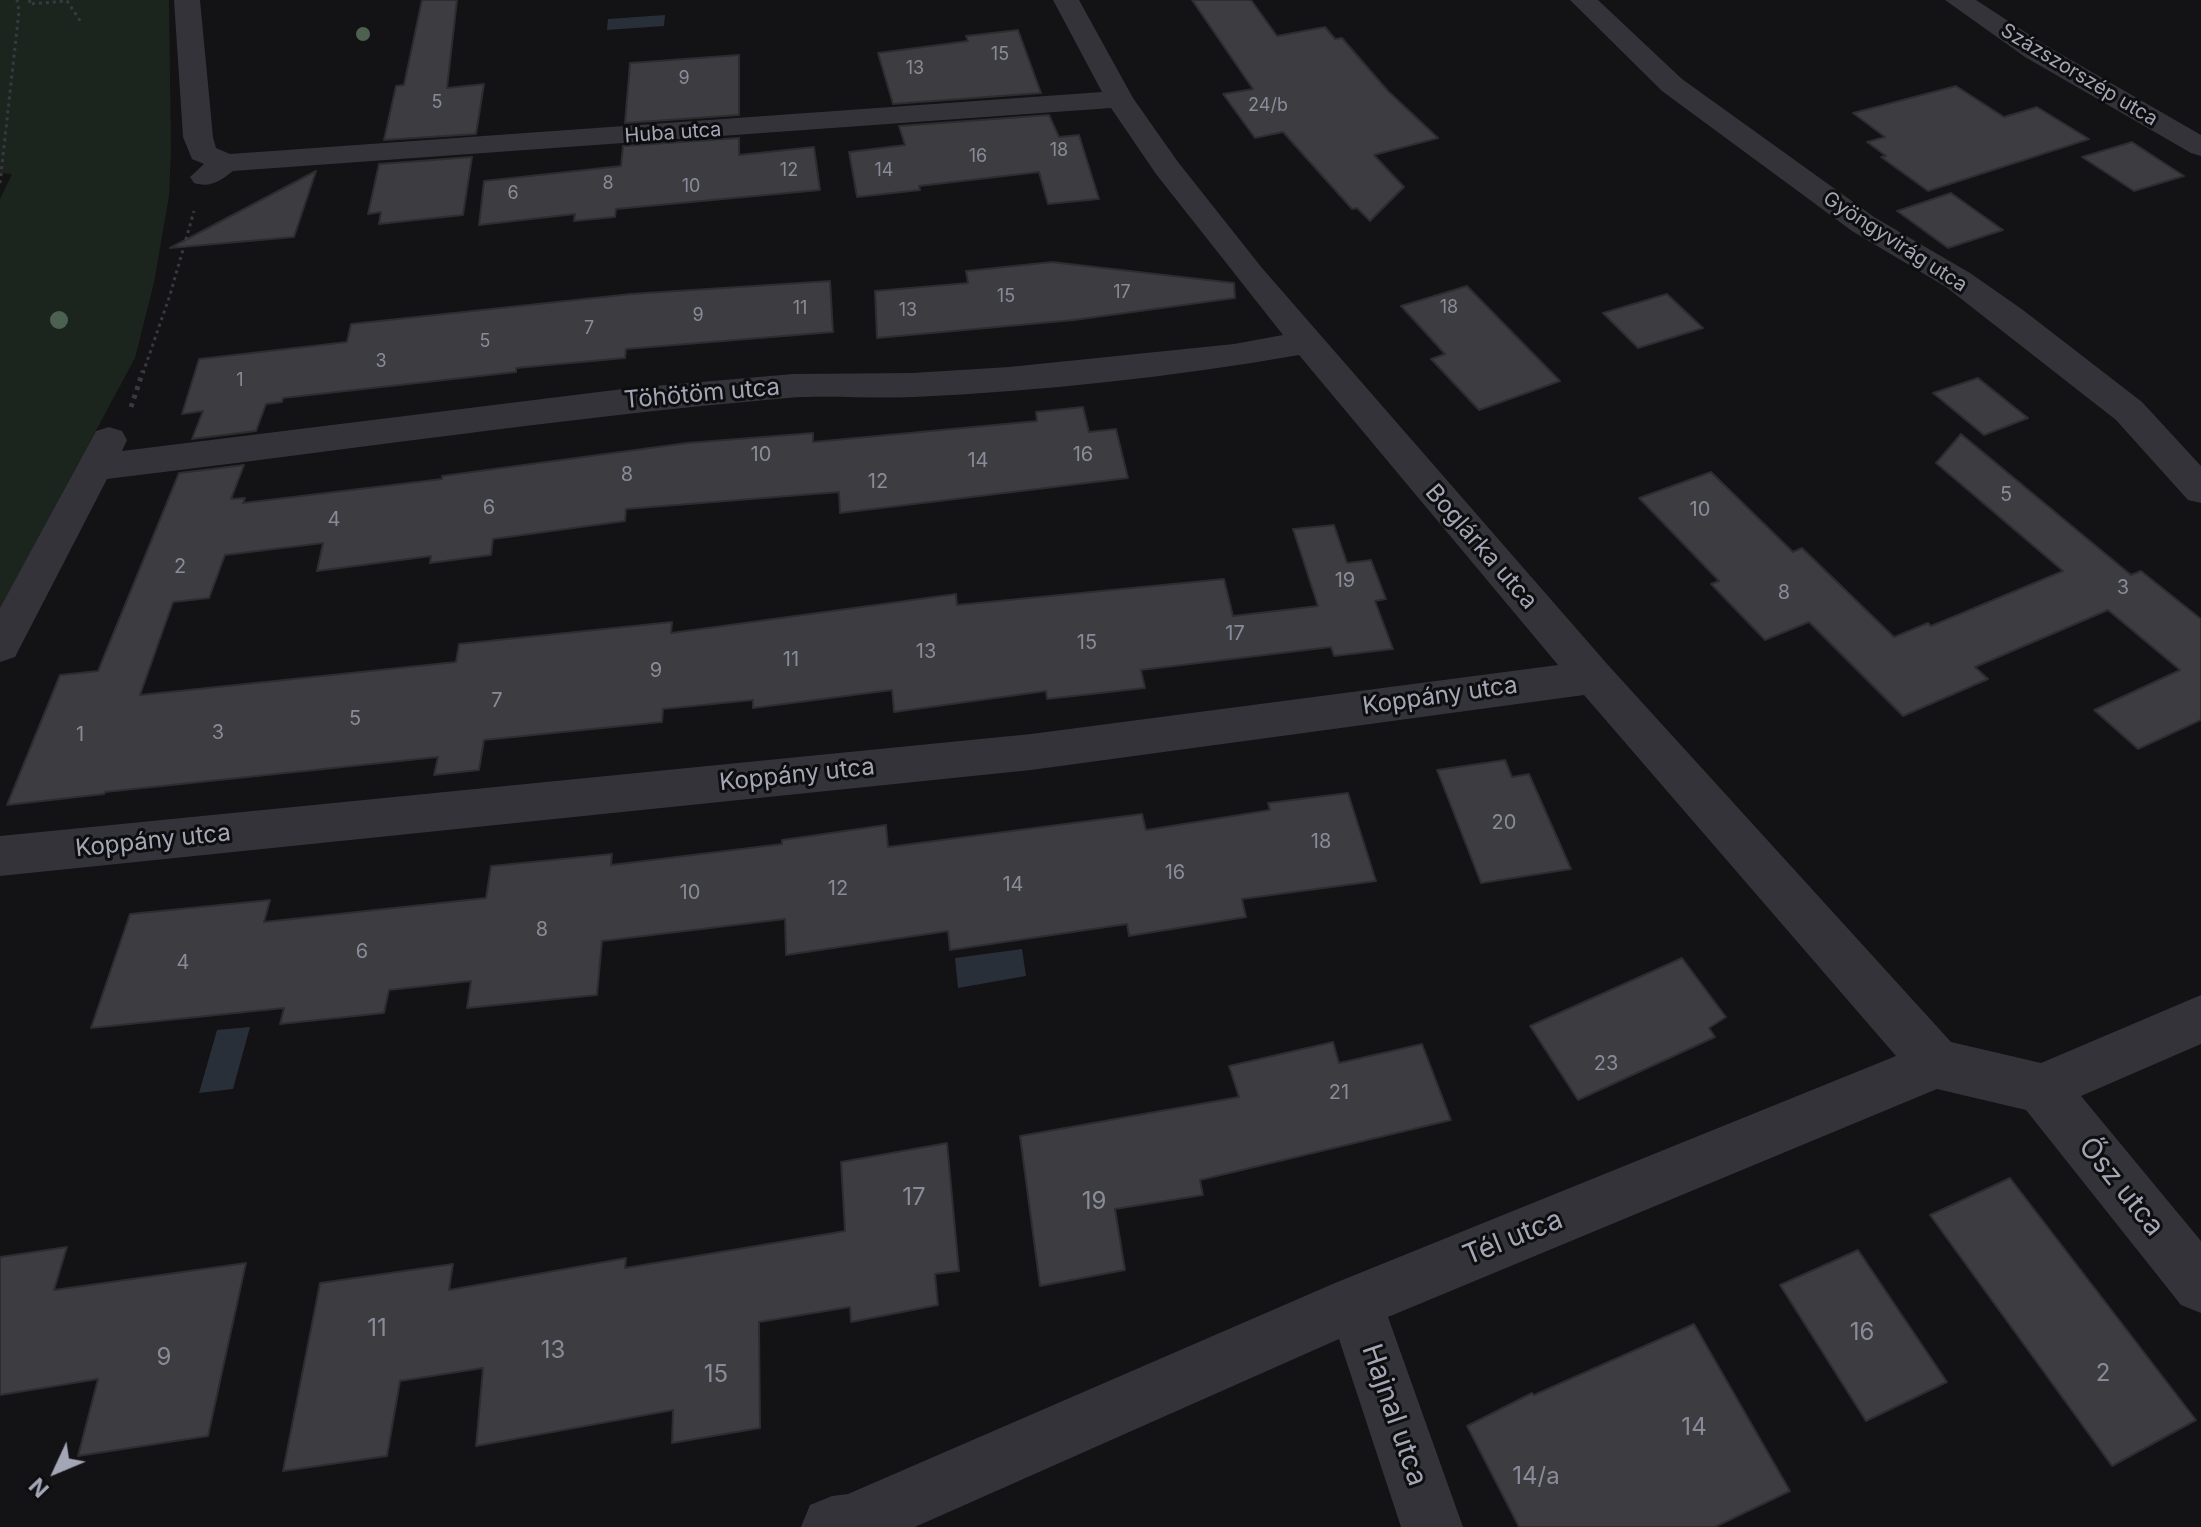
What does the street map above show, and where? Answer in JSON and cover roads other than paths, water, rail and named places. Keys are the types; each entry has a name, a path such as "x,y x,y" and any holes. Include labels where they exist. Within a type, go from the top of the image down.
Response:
{"street":[{"name":"Huba utca","path":"187,0 198,137 203,153 216,170 1119,98"},
{"name":"Boglárka utca","path":"1066,0 1119,98 1201,213 1593,677 1937,1064"},
{"name":"Gyöngyvirág utca","path":"1583,0 1684,94 1863,224 1958,280 2129,411 2201,490"},
{"name":"Százszorszép utca","path":"1958,0 2035,51 2201,147"},
{"name":"Töhötöm utca","path":"0,646 103,453 417,429 631,400 793,386 912,385 1009,379 1234,355 1307,342"},
{"name":"Koppány utca","path":"0,856 1031,752 1593,677"},
{"path":"1937,1064 2041,1088 2201,1019"},
{"name":"Tél utca","path":"843,1526 1355,1303 1937,1064"},
{"name":"Ősz utca","path":"2041,1088 2201,1285"},
{"name":"Hajnal utca","path":"1355,1303 1432,1527"}]}
